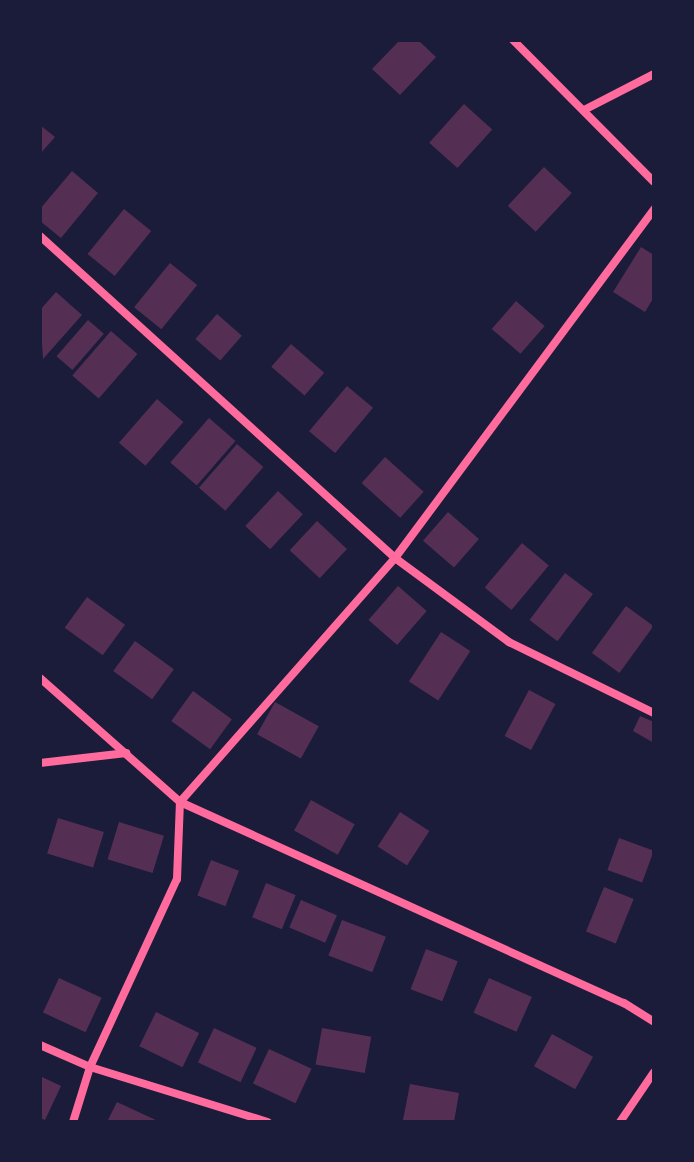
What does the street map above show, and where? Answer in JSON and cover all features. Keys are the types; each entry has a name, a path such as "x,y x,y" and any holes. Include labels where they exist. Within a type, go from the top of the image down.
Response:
{"street":[{"path":"513,40 654,182"},
{"path":"584,110 654,74"},
{"path":"73,1122 90,1067 177,879 180,802 395,558 654,209"},
{"path":"40,236 395,558 509,642 654,713"},
{"path":"40,678 180,802 624,1003 654,1022"},
{"path":"40,763 126,753"},
{"path":"40,1045 90,1067 268,1122"},
{"path":"620,1122 654,1072"}],"building":[{"path":"400,40 418,40 436,57 400,95 372,69"},
{"path":"464,104 492,129 457,168 429,143"},
{"path":"40,125 55,137 40,154"},
{"path":"544,167 572,193 536,232 508,206"},
{"path":"72,171 98,193 61,238 40,221 40,209"},
{"path":"124,209 151,231 115,276 87,254"},
{"path":"641,247 654,255 654,297 645,312 613,292"},
{"path":"170,263 197,285 161,329 134,307"},
{"path":"56,292 82,315 43,359 40,310"},
{"path":"516,301 545,326 520,354 492,329"},
{"path":"217,314 242,336 220,361 195,339"},
{"path":"88,320 104,334 72,370 57,356"},
{"path":"111,331 137,354 99,398 72,376"},
{"path":"291,344 324,373 305,396 271,367"},
{"path":"347,386 373,408 335,453 309,431"},
{"path":"157,399 183,422 145,466 119,443"},
{"path":"209,418 235,441 197,485 170,463"},
{"path":"237,444 263,467 225,511 199,488"},
{"path":"385,457 424,492 400,518 362,483"},
{"path":"278,491 303,514 270,549 245,526"},
{"path":"448,512 479,539 454,568 423,541"},
{"path":"317,521 347,549 320,578 290,550"},
{"path":"522,543 549,565 512,610 485,587"},
{"path":"565,573 593,594 557,641 529,620"},
{"path":"398,586 427,611 397,645 368,620"},
{"path":"87,597 125,625 103,655 65,628"},
{"path":"626,606 654,626 619,673 592,653"},
{"path":"441,632 470,651 438,701 409,681"},
{"path":"135,641 174,669 152,699 113,671"},
{"path":"529,690 555,704 531,750 505,736"},
{"path":"193,691 232,719 210,749 171,721"},
{"path":"275,702 319,726 301,759 257,734"},
{"path":"640,716 654,722 654,743 633,731"},
{"path":"311,800 355,824 338,855 294,831"},
{"path":"400,812 429,831 407,865 378,846"},
{"path":"58,818 104,832 93,867 47,853"},
{"path":"119,822 164,836 153,873 108,859"},
{"path":"619,838 654,851 642,883 607,870"},
{"path":"211,860 239,871 225,906 197,895"},
{"path":"266,883 296,895 282,929 252,917"},
{"path":"604,887 634,899 616,943 586,932"},
{"path":"301,900 337,915 325,943 289,928"},
{"path":"342,920 386,937 372,972 328,955"},
{"path":"426,949 458,961 442,1001 411,989"},
{"path":"59,978 102,998 86,1032 43,1012"},
{"path":"489,978 532,997 516,1032 474,1013"},
{"path":"156,1012 199,1033 182,1067 139,1046"},
{"path":"214,1028 257,1048 241,1082 198,1062"},
{"path":"322,1028 371,1037 365,1073 316,1064"},
{"path":"552,1034 593,1057 575,1089 534,1066"},
{"path":"269,1049 312,1069 296,1103 253,1083"},
{"path":"40,1076 61,1086 45,1120 40,1118"},
{"path":"410,1084 459,1093 454,1122 403,1120"},
{"path":"117,1102 160,1122 107,1122"}]}
